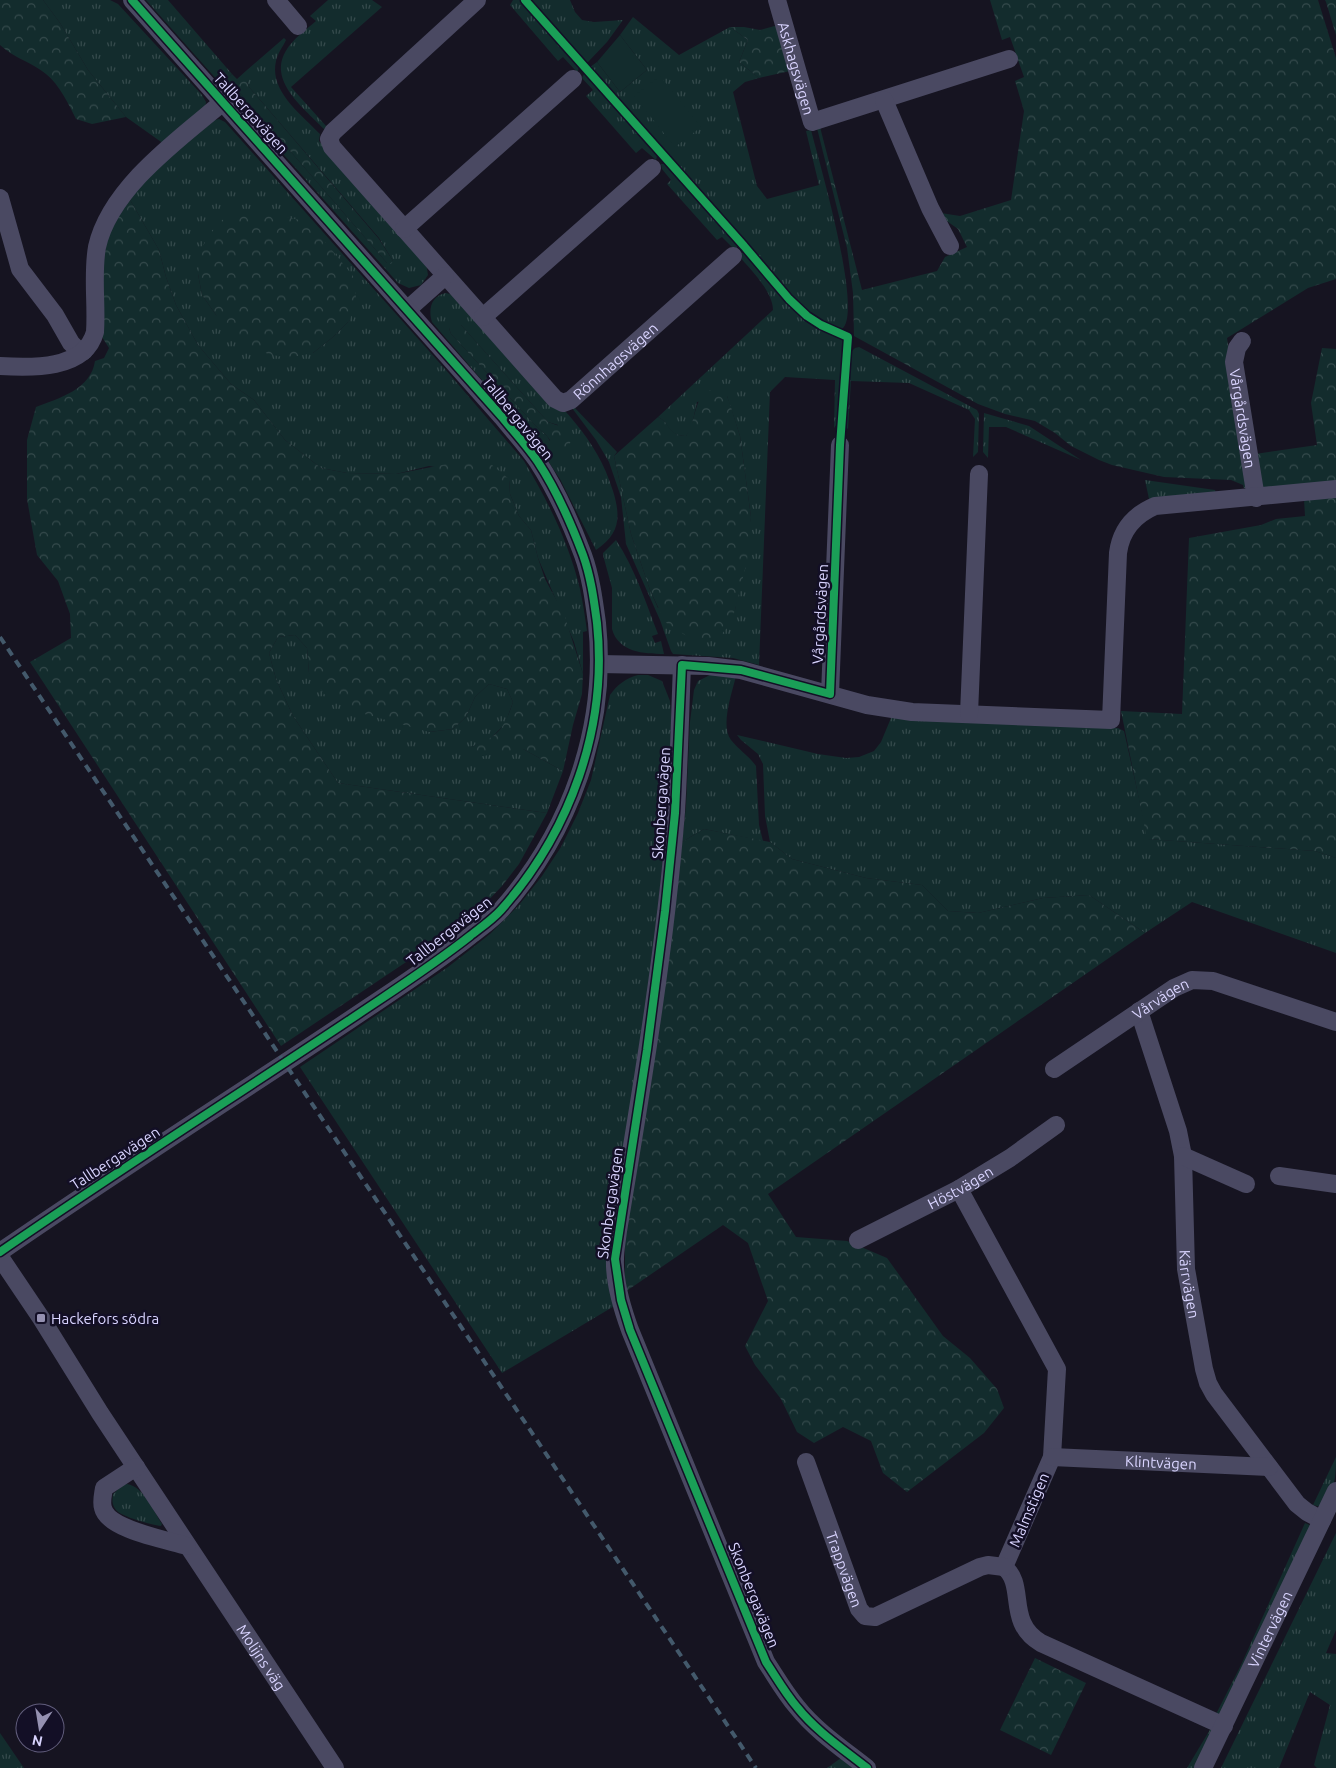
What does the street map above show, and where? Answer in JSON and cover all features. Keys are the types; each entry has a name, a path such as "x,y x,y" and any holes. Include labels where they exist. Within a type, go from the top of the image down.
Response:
{"street":[{"name":"Tallbergavägen","path":"0,1252 398,987 452,950 499,912 538,863 571,803 594,722 598,696 598,634 586,566 564,509 537,460 502,417 132,0"},
{"path":"276,0 298,26"},
{"name":"Rönnhagsvägen","path":"477,0 333,132 329,139 332,147 555,400 567,402 733,256"},
{"name":"Askhagsvägen","path":"777,0 812,122 1009,59"},
{"path":"404,229 573,79"},
{"path":"884,100 930,208 950,246"},
{"path":"0,366 27,368 51,366 84,351 93,340 95,332 96,258 101,232 108,217 132,184 150,165 223,102"},
{"path":"483,317 652,168"},
{"path":"0,198 20,269 55,315 71,343 76,348 84,351"},
{"path":"407,310 445,276"},
{"name":"Vårgårdsvägen","path":"1242,340 1237,348 1234,362 1256,498"},
{"name":"Vårgårdsvägen","path":"830,694 840,445"},
{"path":"969,714 979,474"},
{"path":"599,664 708,666 741,670 889,709 912,712 1111,720 1118,553 1124,531 1136,516 1155,506 1336,489"},
{"name":"Skonbergavägen","path":"682,665 678,766 668,882 647,1050 616,1248 616,1277 628,1324 766,1662 780,1685 798,1708 827,1737 867,1768"},
{"name":"Vårvägen","path":"1054,1069 1182,983 1202,979 1336,1022"},
{"name":"Kärrvägen","path":"1139,1011 1178,1131 1184,1156 1186,1269 1208,1383 1214,1394 1297,1504 1322,1520"},
{"name":"Höstvägen","path":"858,1240 958,1189 1010,1158 1056,1126"},
{"path":"1184,1156 1246,1184"},
{"path":"1279,1176 1336,1184"},
{"name":"Malmstigen","path":"958,1189 1057,1369 1052,1457 1004,1567"},
{"name":"Molijns väg","path":"0,1257 187,1546 335,1768"},
{"name":"Klintvägen","path":"1052,1457 1269,1467"},
{"name":"Trappvägen","path":"806,1462 859,1609 865,1616 875,1617 980,1567 988,1565 1004,1567"},
{"path":"136,1467 104,1488 103,1510 109,1519 121,1526 187,1546"},
{"name":"Vintervägen","path":"1203,1768 1336,1491"},
{"path":"1004,1567 1013,1576 1022,1624 1033,1638 1224,1726"}],"green space":[{"path":"0,0 43,0 60,23 88,70 126,117 92,124 76,119 51,78 0,45"},
{"path":"43,0 110,0 118,4 202,95 206,102 205,109 164,144 126,117 88,70 60,23"},
{"path":"146,0 168,0 232,74 227,78 387,263 393,261 379,238 249,87 247,70 284,38 286,40 279,52 275,72 282,92 296,110 320,134 319,141 426,263 428,275 421,285 409,288 398,283"},
{"path":"328,0 372,0 382,7 291,87 327,127 324,129 289,91 283,80 281,69 283,57 290,45 316,21 310,16"},
{"path":"513,0 521,0 579,66 578,71 563,57 558,61 510,5"},
{"path":"529,0 570,0 575,12 582,20 594,22 623,20 607,42 588,62 585,62"},
{"path":"990,0 1318,0 1336,58 1336,279 1308,288 1227,338 1250,488 1244,488 1243,485 1231,480 1164,477 1112,465 1071,446 1055,433 1035,421 1005,414 978,404 854,336 853,293 847,248 817,128 820,127 862,290 937,271 945,257 967,247 958,229 944,219 941,213 960,216 1011,200 1024,111 1015,81 1024,77 1010,37 1002,40"},
{"path":"1325,0 1336,0 1336,35 1326,2"},
{"path":"633,17 679,55 730,27 748,40 739,62 759,78 745,82 733,92 757,186 767,199 819,185 806,131 811,130 830,201 844,266 847,317 842,329 822,322 791,297 590,69 597,62 620,92 647,70 620,35"},
{"path":"778,25 790,71 759,78 739,62 748,40 730,27 760,30"},
{"path":"620,35 647,70 620,92 597,62"},
{"path":"247,70 249,87 379,239 393,261 391,264 387,263 227,78 232,74 237,79"},
{"path":"584,74 587,75 657,156 656,160 642,148 636,153 586,96 593,90 582,78"},
{"path":"660,76 701,127 675,147 634,96"},
{"path":"219,119 225,122 445,369 524,461 557,523 575,572 587,631 583,632 583,674 574,642 538,558 531,530 519,516 510,494 509,479 429,466 396,474 347,473 321,468 285,440 254,400 231,384 198,345 176,305 159,250 129,198 137,184 212,121","holes":["198,274 350,320 313,353 216,315 202,295"]},
{"path":"661,164 665,164 735,242 737,249 734,249 722,237 717,240 667,184 671,180 662,169"},
{"path":"129,198 159,250 176,305 198,345 231,384 254,400 285,440 321,468 347,473 396,474 467,460 492,465 509,479 510,494 519,516 531,530 545,579 564,614 583,674 582,694 563,771 523,749 478,757 471,747 488,740 503,725 513,702 507,689 489,684 475,697 466,717 453,729 429,732 361,713 325,695 309,673 307,648 295,635 278,637 269,653 276,679 293,716 338,783 547,813 519,864 502,886 481,908 436,942 281,1046 30,662 71,638 70,614 58,581 37,555 27,499 27,440 36,407 64,396 81,385 92,371 95,361 104,358 109,348 102,337 100,286 107,238"},
{"path":"237,210 266,212 300,220 327,244 353,276 356,297 350,320 313,353 288,358 268,354 245,343 216,315 202,295 198,274 202,247 218,223"},
{"path":"741,253 745,253 797,312 834,334 845,344 837,424 834,428 835,380 785,377 770,392 759,665 733,658 673,654 626,544 621,497 609,462 596,440 572,408 573,406 617,452 614,456 631,534 658,608 735,610 751,517 740,436 727,396 697,402 691,429 686,436 672,431 658,417 773,310 769,296 755,274 739,256"},
{"path":"446,293 453,295 563,408 597,454 616,500 617,517 614,531 610,538 596,550 560,479 537,444 432,322 430,312 432,304 441,295","holes":["461,325 548,422 558,425 550,441 451,334 449,328"]},
{"path":"452,323 461,325 548,422 569,431 571,440 569,447 560,449 555,447 546,435 451,334 449,328"},
{"path":"859,347 977,410 979,414 978,452 973,457 975,419 969,410 909,383 851,381 848,429 845,426 851,352"},
{"path":"1322,348 1336,349 1336,485 1261,489 1255,454 1317,445 1311,403"},
{"path":"707,390 717,390 723,393 727,396 730,404 740,436 751,517 747,561 730,624 721,635 707,639 691,639 665,622 650,590 631,534 614,456 658,417 672,431 686,436 692,425 699,400"},
{"path":"984,413 1029,426 1081,460 1006,427 989,427 988,458 983,452"},
{"path":"1145,480 1215,490 1216,494 1149,499"},
{"path":"1336,496 1336,858 1315,851 1147,839 1121,711 1182,714 1189,538 1261,525 1276,519 1305,516 1304,499"},
{"path":"616,540 634,574 658,634 652,636 655,643 661,641 664,654 633,650 620,643 615,637 612,629 612,588 603,553"},
{"path":"295,635 307,648 309,673 429,732 453,729 466,717 475,697 489,684 507,689 513,702 505,724 488,741 471,747 523,749 563,771 547,813 338,783 293,716 276,679 269,653 278,637"},
{"path":"712,674 736,676 728,709 728,734 737,747 756,766 759,825 763,841 704,829 682,842 694,690 698,681"},
{"path":"638,675 648,675 662,681 670,701 672,727 667,820 616,1305 502,1373 300,1067 448,967 490,934 519,905 542,876 561,847 578,813 591,780 610,695 622,682"},
{"path":"891,718 1118,728 1124,731 1148,839 1315,851 1336,858 1336,953 1192,902 1145,933 1089,895 1043,898 978,913 948,911 922,885 866,878 792,859 770,842 765,816 763,764 758,754 737,735 818,754 846,758 859,757 874,751 881,742"},
{"path":"704,829 770,842 792,859 866,878 922,885 948,911 978,913 1043,898 1089,895 1145,933 768,1194 796,1237 847,1241 887,1258 943,1336 970,1358 997,1389 1004,1408 984,1433 907,1492 883,1473 871,1441 843,1427 814,1443 797,1432 781,1399 755,1365 745,1346 768,1301 748,1243 723,1225 625,1292 625,1233 682,842"},
{"path":"1336,1457 1332,1489 1321,1507 1313,1505"},
{"path":"127,1484 143,1494 162,1524 161,1526 131,1518 116,1510 113,1494 123,1485"},
{"path":"1305,1523 1312,1526 1222,1720 1214,1718 1241,1665"},
{"path":"1336,1533 1336,1630 1326,1653 1336,1654 1336,1768 1317,1768 1314,1765 1330,1705 1310,1692 1279,1768 1221,1768"},
{"path":"1035,1658 1086,1683 1051,1755 1000,1730"},
{"path":"1211,1728 1218,1730 1198,1768 1187,1768"},
{"path":"0,1733 24,1768 0,1768"},
{"path":"841,1758 854,1768 827,1768"}],"railway":[{"path":"0,637 756,1768"}],"cycle path":[{"path":"0,1252 411,979 494,917 525,880 547,847 565,813 579,777 590,739 596,701 599,662 597,623 588,572 563,507 538,462 502,417 132,0"},
{"path":"525,0 789,299 807,316 821,325 848,337 840,445 830,694 741,670 682,665 675,813 665,911 647,1050 615,1259 621,1300 630,1330 766,1662 788,1696 804,1716 867,1768"}],"place":[{"name":"Hackefors södra","path":"41,1318"}]}
